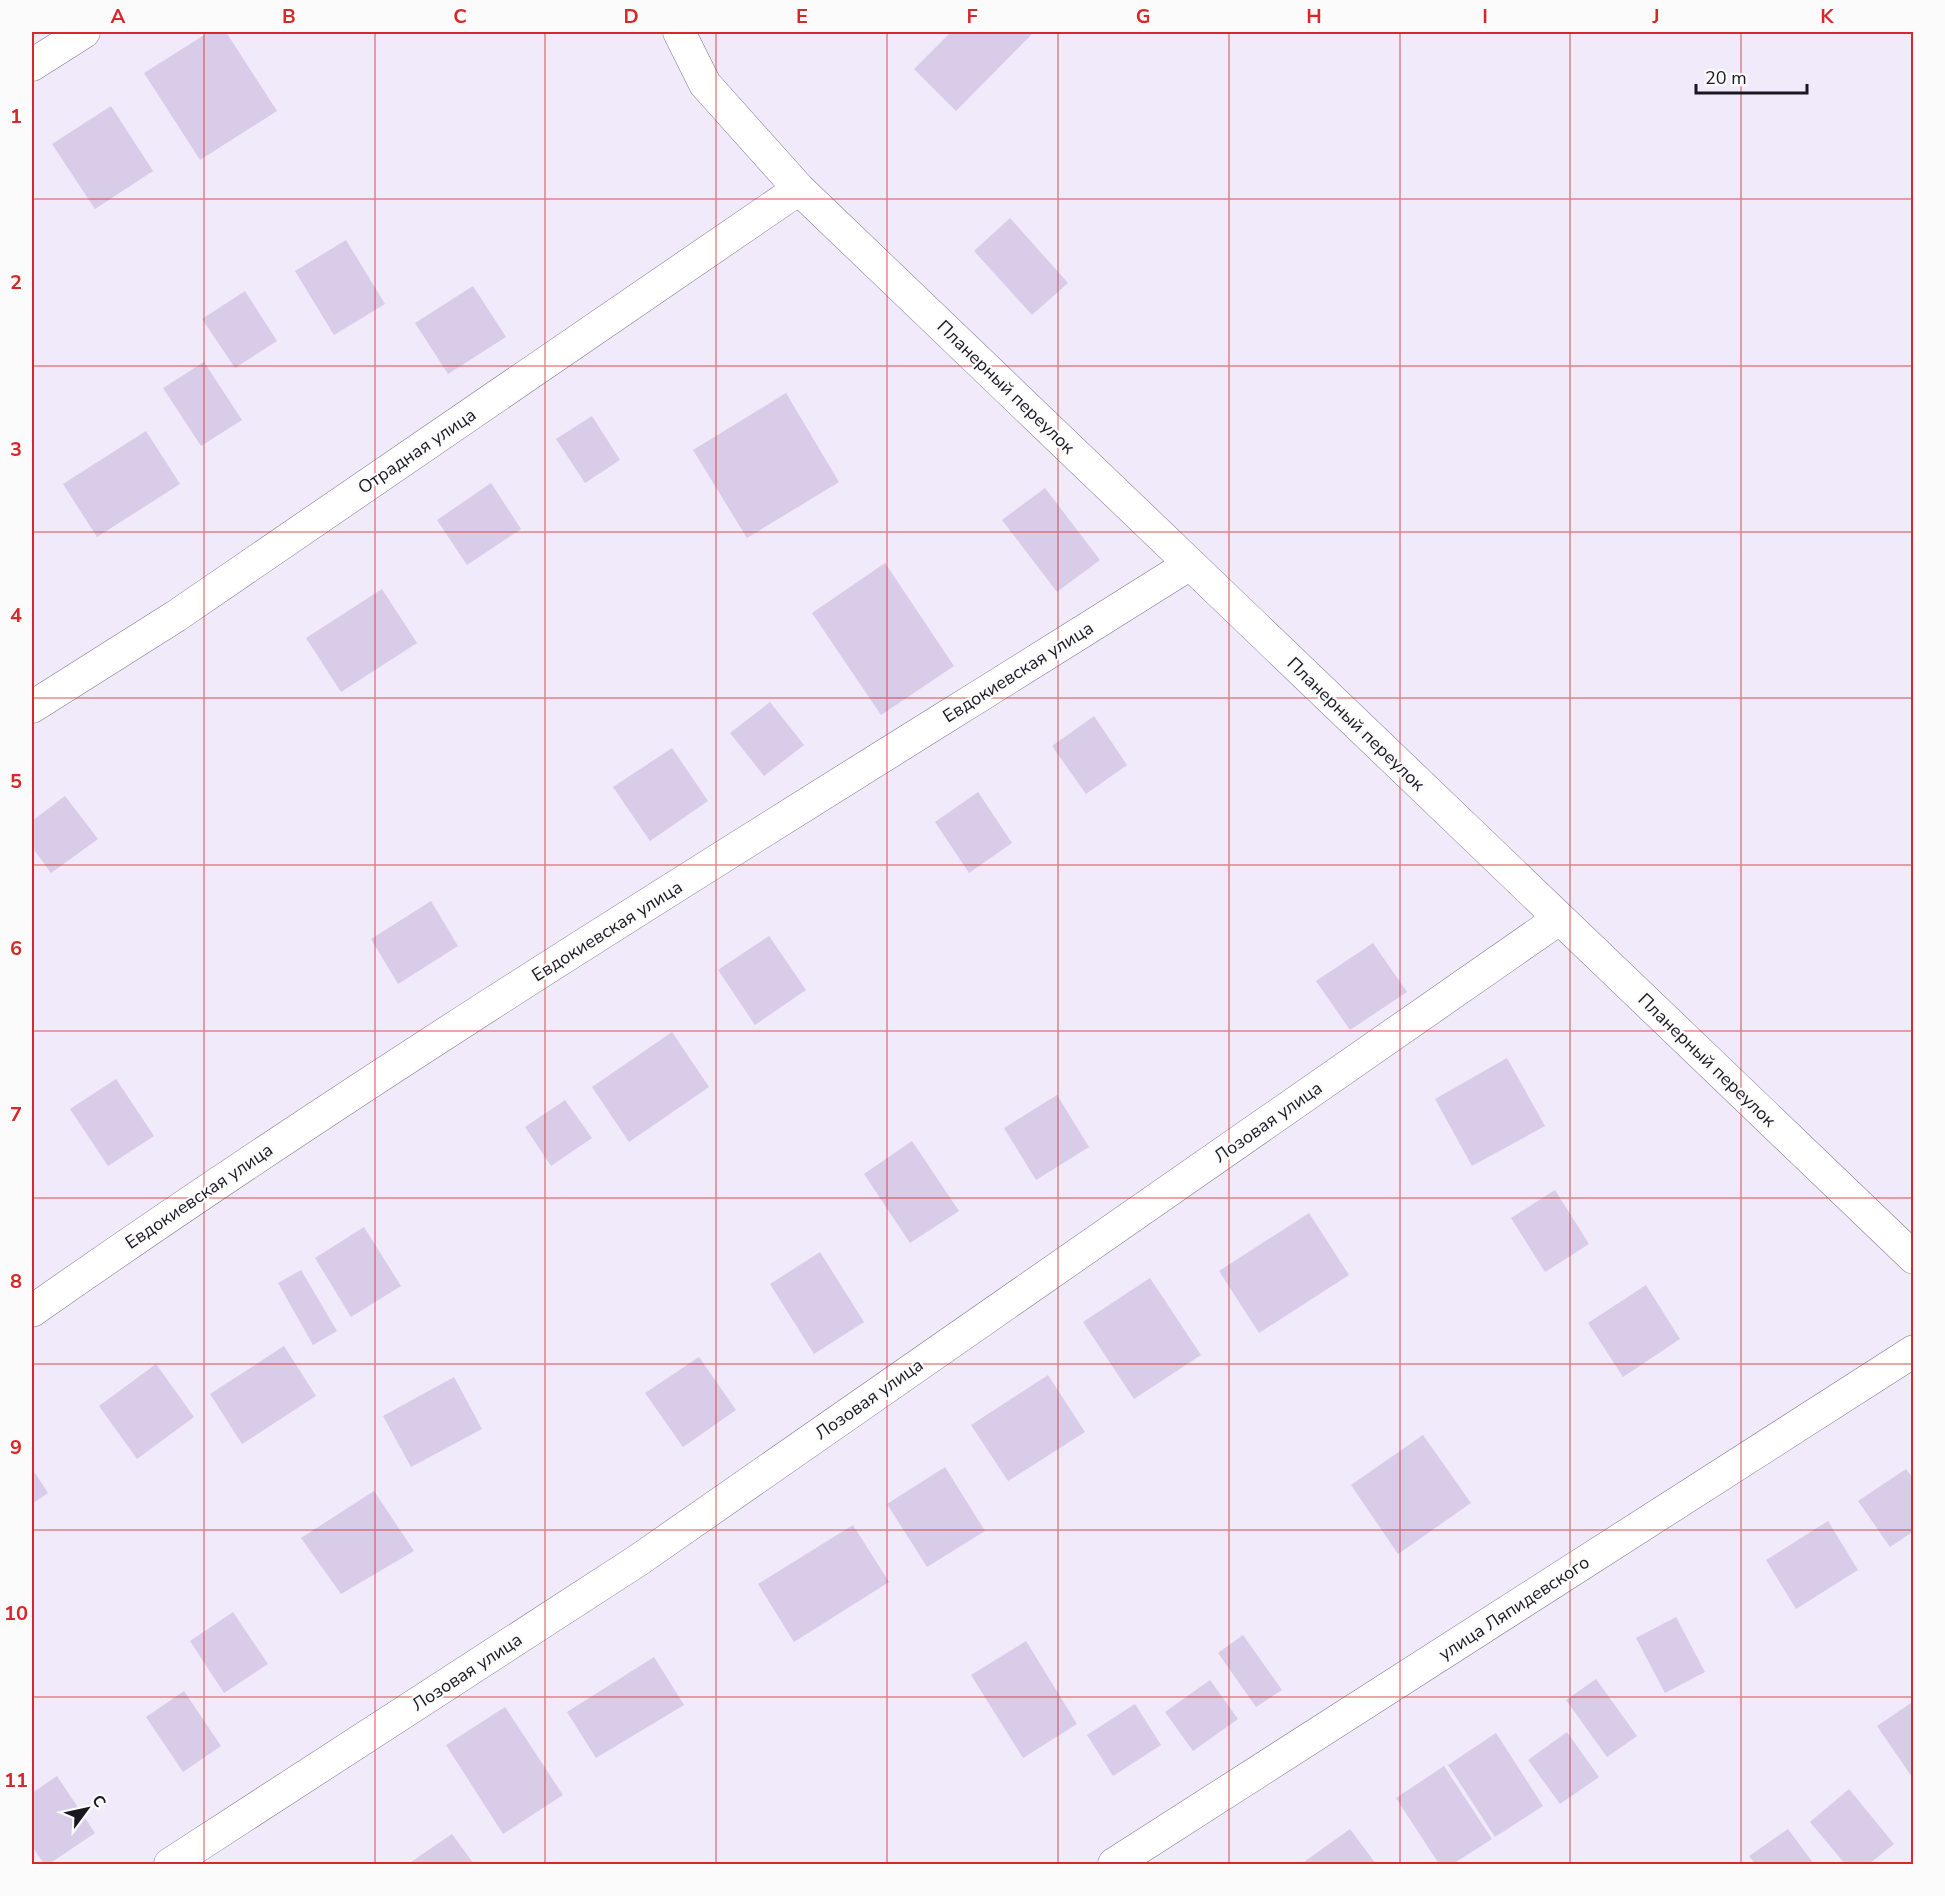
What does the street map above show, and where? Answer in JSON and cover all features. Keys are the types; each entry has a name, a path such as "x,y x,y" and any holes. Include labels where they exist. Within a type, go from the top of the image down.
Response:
{"street":[{"path":"32,65 84,32"},
{"name":"Планерный переулок","path":"679,32 705,84 799,189 1914,1258"},
{"name":"Отрадная улица","path":"32,707 176,616 799,189"},
{"name":"Евдокиевская улица","path":"32,1311 176,1210 512,991 1190,564"},
{"name":"Лозовая улица","path":"170,1864 637,1561 1559,919"},
{"name":"улица Ляпидевского","path":"1114,1864 1914,1351"}],"building":[{"path":"209,32 226,32 277,111 200,160 144,73"},
{"path":"951,32 1034,32 956,111 914,69"},
{"path":"111,106 153,171 95,209 52,144"},
{"path":"1010,218 1068,283 1032,315 974,251"},
{"path":"346,240 385,304 334,335 295,271"},
{"path":"473,286 506,337 448,374 415,323"},
{"path":"245,291 277,341 235,368 202,319"},
{"path":"204,362 242,420 201,446 163,388"},
{"path":"786,393 839,482 747,538 693,450"},
{"path":"592,416 620,460 585,483 556,439"},
{"path":"146,431 180,484 97,537 63,484"},
{"path":"491,483 521,529 467,565 437,520"},
{"path":"1045,488 1100,560 1057,592 1002,520"},
{"path":"885,563 954,666 881,715 812,613"},
{"path":"382,589 417,643 341,692 306,638"},
{"path":"770,702 804,745 764,776 730,733"},
{"path":"1094,716 1127,765 1086,794 1052,746"},
{"path":"672,748 708,801 650,841 613,787"},
{"path":"978,792 1012,843 969,873 935,822"},
{"path":"65,796 98,839 51,873 32,847 32,821"},
{"path":"431,901 458,946 398,984 371,939"},
{"path":"769,936 806,990 755,1025 718,970"},
{"path":"1373,943 1407,992 1350,1030 1316,981"},
{"path":"672,1032 709,1087 629,1142 592,1087"},
{"path":"1507,1058 1545,1126 1472,1166 1435,1099"},
{"path":"116,1079 154,1136 108,1166 70,1109"},
{"path":"1057,1095 1089,1147 1036,1180 1004,1128"},
{"path":"565,1100 592,1138 551,1166 525,1127"},
{"path":"912,1141 959,1211 910,1243 864,1174"},
{"path":"1555,1190 1589,1244 1545,1272 1511,1218"},
{"path":"1309,1213 1349,1275 1259,1333 1219,1271"},
{"path":"364,1227 401,1286 351,1317 315,1258"},
{"path":"820,1252 864,1322 814,1354 770,1284"},
{"path":"301,1270 337,1331 313,1345 278,1283"},
{"path":"1150,1278 1201,1355 1134,1399 1083,1322"},
{"path":"1646,1285 1680,1339 1623,1377 1588,1323"},
{"path":"284,1346 316,1396 242,1444 210,1394"},
{"path":"699,1357 736,1410 683,1447 645,1393"},
{"path":"156,1364 194,1417 137,1459 99,1406"},
{"path":"1048,1375 1085,1432 1008,1481 971,1425"},
{"path":"454,1377 482,1429 411,1467 383,1416"},
{"path":"1423,1435 1471,1503 1398,1554 1351,1485"},
{"path":"945,1467 985,1531 927,1567 887,1504"},
{"path":"32,1468 48,1493 32,1504"},
{"path":"1906,1469 1914,1480 1914,1531 1890,1547 1858,1501"},
{"path":"374,1491 414,1551 341,1594 301,1538"},
{"path":"1828,1521 1858,1570 1796,1609 1766,1560"},
{"path":"853,1525 889,1582 794,1642 758,1584"},
{"path":"233,1612 268,1664 224,1693 190,1641"},
{"path":"1676,1617 1705,1672 1665,1693 1636,1638"},
{"path":"1243,1635 1282,1690 1256,1707 1218,1653"},
{"path":"1026,1641 1077,1724 1023,1758 971,1675"},
{"path":"654,1657 684,1705 596,1758 567,1712"},
{"path":"1596,1679 1637,1736 1607,1757 1566,1700"},
{"path":"1210,1680 1238,1719 1193,1751 1165,1712"},
{"path":"184,1691 221,1746 183,1772 146,1717"},
{"path":"1914,1701 1914,1780 1877,1726"},
{"path":"1135,1704 1161,1745 1113,1776 1087,1735"},
{"path":"505,1707 563,1795 503,1834 446,1745"},
{"path":"1567,1732 1599,1777 1560,1804 1528,1760"},
{"path":"1496,1733 1543,1806 1495,1837 1448,1765"},
{"path":"1444,1766 1492,1839 1453,1864 1439,1864 1396,1798"},
{"path":"57,1776 95,1833 49,1864 44,1864 32,1846 32,1793"},
{"path":"1849,1789 1894,1844 1869,1864 1845,1864 1810,1822"},
{"path":"1350,1829 1376,1864 1301,1864"},
{"path":"1788,1829 1814,1864 1755,1864 1749,1856"},
{"path":"452,1834 474,1864 408,1864"}]}
